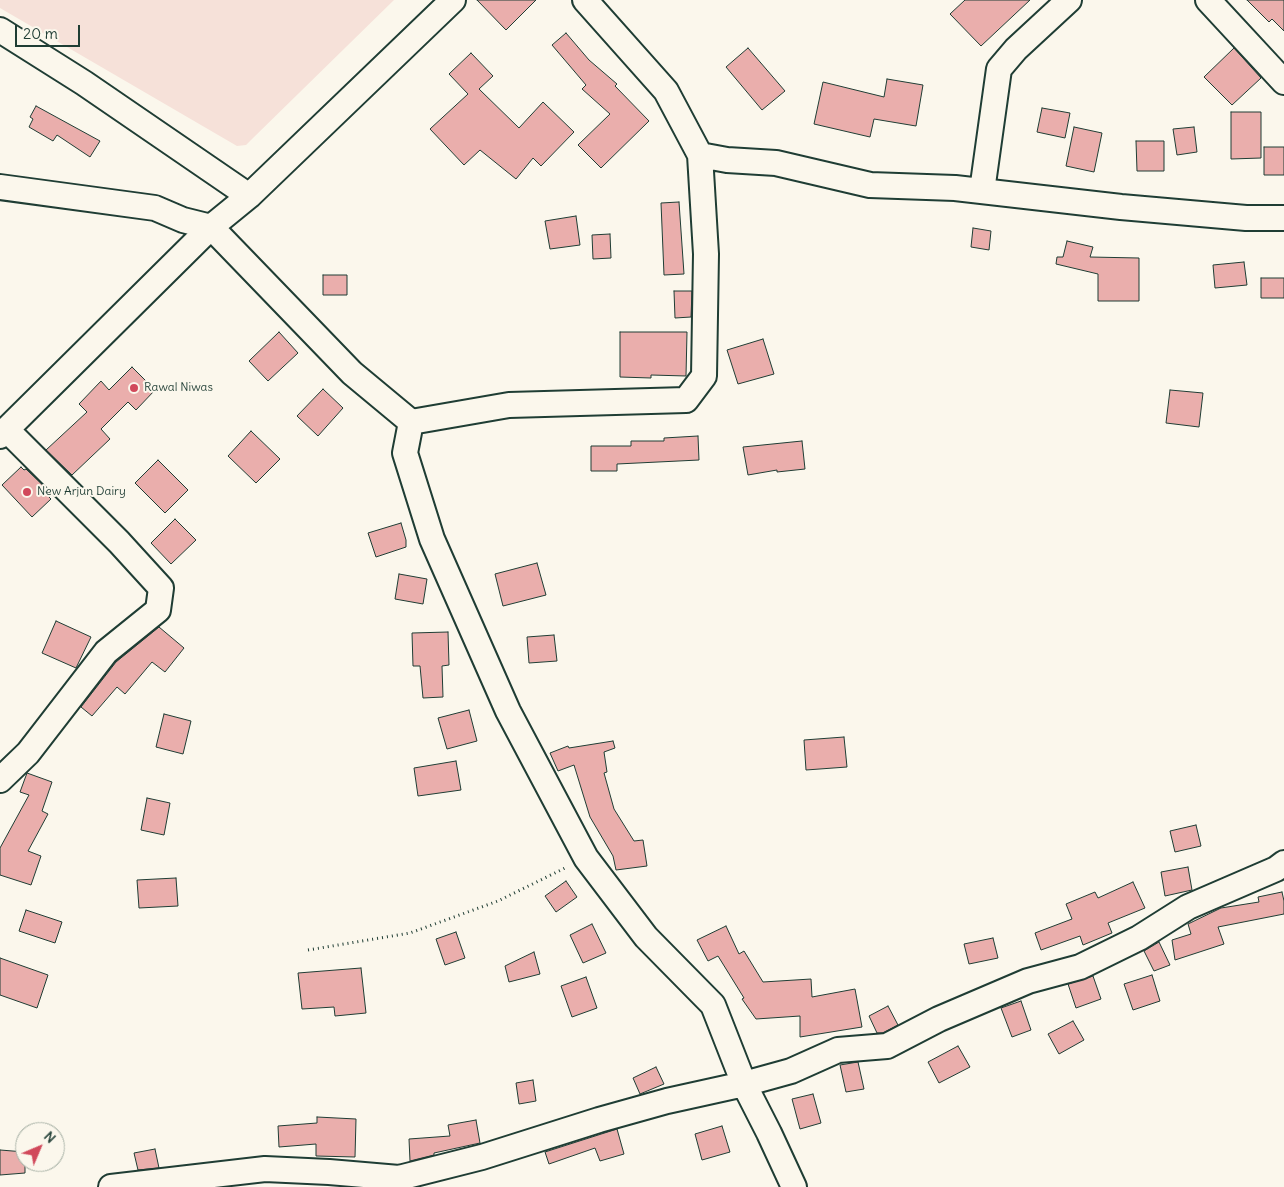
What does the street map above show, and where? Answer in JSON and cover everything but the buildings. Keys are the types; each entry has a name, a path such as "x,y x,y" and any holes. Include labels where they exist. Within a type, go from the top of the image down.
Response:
{"street":[{"path":"0,780 28,753 106,652 158,610 161,588 119,542 3,433 211,227 249,196 453,0"},
{"path":"0,187 155,208 183,220 211,227 352,373 411,422 509,406 686,400 704,376 706,254 700,155 666,91 585,0"},
{"path":"982,191 999,69 1016,49 1068,0"},
{"path":"1208,0 1284,82"},
{"path":"0,30 84,83 249,196"},
{"path":"700,155 727,160 776,163 870,185 982,191 1121,207 1246,218 1284,218"},
{"path":"411,422 405,453 432,539 508,711 586,858 646,937 713,1005 744,1084 794,1187"},
{"path":"111,1187 265,1169 399,1178 482,1157 599,1120 667,1101 792,1071 838,1050 887,1046 939,1019 1028,981 1080,966 1139,938 1188,907 1276,869 1284,863"}],"path":[{"path":"308,950 410,933 498,901 586,858"}],"shaded area":[{"path":"0,0 394,0 246,145 237,146 0,8"}],"place":[{"name":"Rawal Niwas","path":"134,388"},
{"name":"New Arjun Dairy","path":"27,492"}]}
